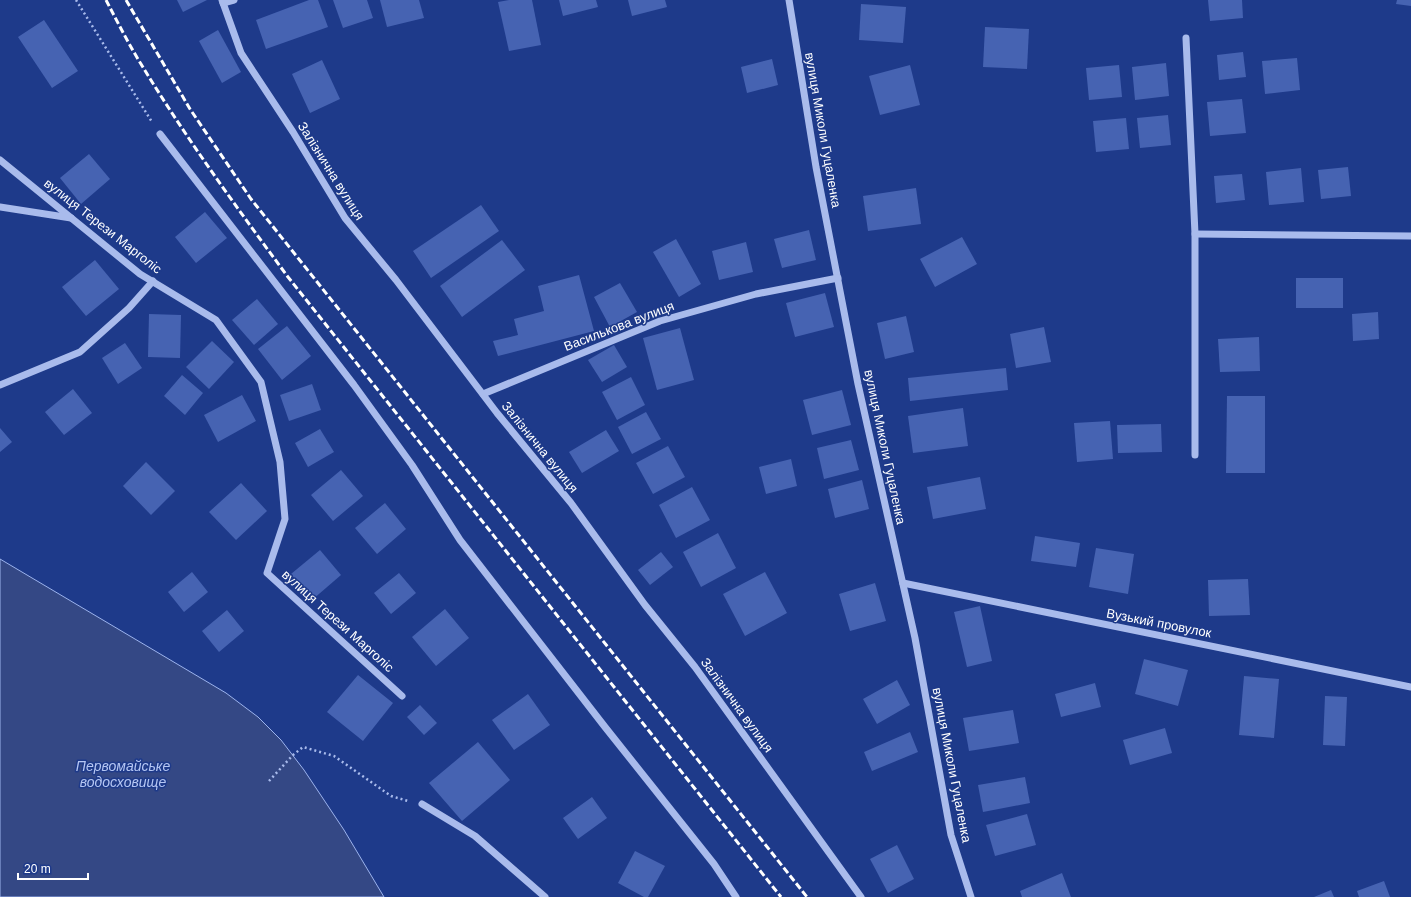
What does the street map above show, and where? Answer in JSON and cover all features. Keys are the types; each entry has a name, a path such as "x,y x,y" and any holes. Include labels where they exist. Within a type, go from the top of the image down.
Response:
{"street":[{"path":"223,2 234,0"},
{"name":"вулиця Миколи Гуцаленка","path":"790,0 816,166 858,384 915,638 951,835 971,897"},
{"name":"Залізнична вулиця","path":"223,2 242,53 293,132 345,218 396,280 483,394 571,503 645,605 695,667 861,897"},
{"path":"1186,38 1195,234 1195,455"},
{"path":"160,134 354,385 412,465 460,540 605,727 714,864 736,897"},
{"name":"вулиця Терези Марголіс","path":"0,160 140,274 216,320 261,382 280,462 285,519 268,573 402,696"},
{"path":"0,207 72,218"},
{"path":"1195,234 1411,236"},
{"name":"Василькова вулиця","path":"483,394 660,320 756,294 838,278"},
{"path":"0,385 80,352 129,308 153,281"},
{"name":"Вузький провулок","path":"903,583 1411,687"},
{"path":"422,804 475,836 545,897"}],"path":[{"path":"76,0 160,134"},
{"path":"269,781 293,755 303,747 334,756 391,796 422,804"}],"water":[{"name":"Первомайське водосховище","path":"0,559 226,693 258,717 281,740 304,770 344,830 384,897 0,897"}],"building":[{"path":"177,0 207,0 183,12"},
{"path":"309,0 318,0 328,27 266,49 256,20"},
{"path":"333,0 367,0 373,18 343,28"},
{"path":"380,0 419,0 424,18 387,27"},
{"path":"509,0 532,0 541,45 509,51 498,2"},
{"path":"559,0 596,0 598,7 563,16"},
{"path":"628,0 665,0 667,7 632,16"},
{"path":"1208,0 1242,0 1243,18 1210,21"},
{"path":"1397,0 1411,0 1411,6 1396,4"},
{"path":"861,4 906,7 903,43 859,40"},
{"path":"44,20 78,71 52,88 18,37"},
{"path":"985,27 1029,29 1027,69 983,67"},
{"path":"218,30 241,72 222,83 199,41"},
{"path":"1243,52 1246,77 1219,80 1217,55"},
{"path":"1297,58 1300,90 1265,94 1262,61"},
{"path":"772,59 778,85 747,93 741,67"},
{"path":"322,60 340,99 310,113 292,74"},
{"path":"1166,63 1169,96 1135,100 1132,67"},
{"path":"910,65 920,105 880,115 869,76"},
{"path":"1119,65 1122,97 1089,100 1086,68"},
{"path":"1242,99 1246,133 1210,136 1207,102"},
{"path":"1168,115 1171,145 1140,148 1137,118"},
{"path":"1126,118 1129,149 1096,152 1093,121"},
{"path":"89,154 110,179 81,204 60,178"},
{"path":"1348,167 1351,196 1321,199 1318,170"},
{"path":"1301,168 1304,202 1269,205 1266,172"},
{"path":"1242,174 1245,200 1216,203 1214,176"},
{"path":"916,188 921,224 868,231 863,196"},
{"path":"481,205 499,231 431,278 413,251"},
{"path":"205,212 227,238 196,263 175,237"},
{"path":"809,230 816,260 782,268 774,239"},
{"path":"962,237 977,264 935,287 920,259"},
{"path":"676,239 701,284 679,297 653,252"},
{"path":"502,240 525,270 462,317 440,286"},
{"path":"746,242 753,272 719,280 712,251"},
{"path":"95,260 119,289 86,316 62,287"},
{"path":"579,275 594,331 498,356 493,341 518,335 514,319 544,311 538,286"},
{"path":"1296,278 1343,278 1343,308 1296,308"},
{"path":"620,283 637,312 610,327 594,297"},
{"path":"825,293 834,327 795,337 786,303"},
{"path":"257,299 278,324 254,345 232,320"},
{"path":"1378,312 1379,339 1353,341 1352,314"},
{"path":"149,314 181,315 180,358 148,357"},
{"path":"906,316 914,352 885,359 877,323"},
{"path":"287,326 311,356 282,380 258,349"},
{"path":"1044,327 1051,362 1016,368 1010,334"},
{"path":"680,328 694,380 657,390 643,338"},
{"path":"1259,337 1260,371 1220,372 1218,339"},
{"path":"212,341 234,362 209,389 186,367"},
{"path":"125,343 142,368 118,384 102,358"},
{"path":"614,345 627,367 602,382 588,360"},
{"path":"1006,368 1008,390 910,401 908,378"},
{"path":"182,375 203,393 185,415 164,396"},
{"path":"631,377 645,405 617,420 602,392"},
{"path":"312,384 321,410 289,421 280,395"},
{"path":"73,389 92,413 64,435 45,412"},
{"path":"842,390 851,425 812,435 803,400"},
{"path":"242,395 256,421 218,442 204,415"},
{"path":"1227,396 1265,396 1265,473 1226,473"},
{"path":"963,408 968,446 913,453 908,416"},
{"path":"646,412 661,439 632,454 618,427"},
{"path":"1110,421 1113,459 1077,462 1074,423"},
{"path":"1161,424 1162,452 1118,453 1117,425"},
{"path":"0,428 12,442 0,452"},
{"path":"320,429 334,452 308,467 295,443"},
{"path":"606,430 619,451 582,473 569,452"},
{"path":"851,440 859,470 824,479 817,448"},
{"path":"668,446 685,477 653,494 636,463"},
{"path":"791,459 797,486 766,494 759,467"},
{"path":"146,462 175,491 151,515 123,486"},
{"path":"341,470 363,496 333,521 311,495"},
{"path":"980,477 986,509 933,519 927,487"},
{"path":"862,480 869,509 835,518 828,489"},
{"path":"241,483 267,511 236,540 209,512"},
{"path":"692,487 710,520 676,538 659,505"},
{"path":"385,503 406,529 377,554 355,528"},
{"path":"718,533 736,568 701,587 683,552"},
{"path":"1035,536 1080,543 1076,567 1031,561"},
{"path":"1096,548 1134,554 1128,594 1089,587"},
{"path":"320,550 341,575 312,600 291,574"},
{"path":"661,552 673,567 650,585 638,570"},
{"path":"192,572 208,592 184,612 168,592"},
{"path":"765,572 787,613 745,636 723,594"},
{"path":"399,573 416,593 391,614 374,593"},
{"path":"1248,579 1250,615 1209,616 1208,580"},
{"path":"875,583 886,621 850,631 839,594"},
{"path":"980,606 992,661 967,667 954,612"},
{"path":"445,609 469,638 436,666 412,637"},
{"path":"227,610 244,631 219,652 202,631"},
{"path":"1144,659 1188,670 1178,706 1135,694"},
{"path":"358,675 393,703 363,741 327,712"},
{"path":"1244,676 1279,679 1274,738 1239,735"},
{"path":"897,680 910,705 877,724 863,699"},
{"path":"1095,683 1101,707 1061,717 1055,694"},
{"path":"528,694 550,725 514,750 492,720"},
{"path":"1325,696 1347,697 1345,746 1323,745"},
{"path":"420,705 437,723 424,735 407,717"},
{"path":"1013,710 1019,743 969,751 963,718"},
{"path":"1165,728 1172,753 1130,765 1123,740"},
{"path":"910,732 918,752 872,771 864,752"},
{"path":"478,742 510,780 462,821 429,783"},
{"path":"1025,777 1030,803 983,812 978,785"},
{"path":"592,797 607,818 578,839 563,818"},
{"path":"1027,814 1036,845 995,856 986,825"},
{"path":"897,845 914,879 888,893 870,859"},
{"path":"635,851 665,866 648,897 644,897 618,883"},
{"path":"1062,873 1071,897 1022,897 1020,891"},
{"path":"1384,881 1390,897 1359,897 1357,891"},
{"path":"1331,890 1334,897 1314,897"}],"railway":[{"path":"106,0 136,56 158,92 231,199 288,277 781,897"},
{"path":"126,0 190,109 251,199 807,897"}]}
